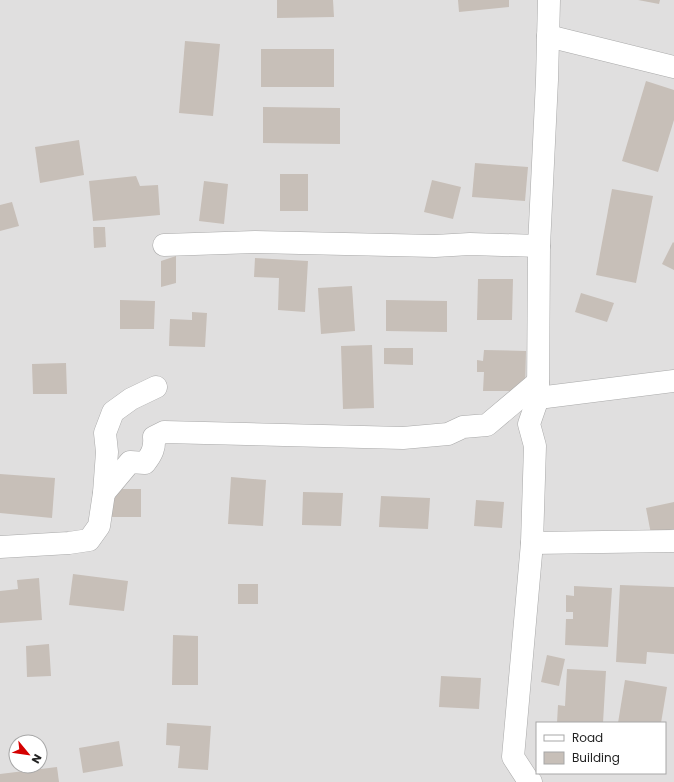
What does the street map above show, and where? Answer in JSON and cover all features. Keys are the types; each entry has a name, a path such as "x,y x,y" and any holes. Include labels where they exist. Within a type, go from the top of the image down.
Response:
{"street":[{"path":"531,782 513,758 532,543 535,446 530,424 538,390 539,246 549,0"},
{"path":"548,36 674,67"},
{"path":"164,245 255,242 435,246 470,244 539,246"},
{"path":"104,493 130,462 145,463 152,454 155,446 154,437 164,432 403,438 448,434 463,427 487,425 538,390 674,381"},
{"path":"0,548 89,540 99,526 104,493 107,452 105,433 113,412 131,399 156,387"},
{"path":"532,543 674,541"}],"shaded area":[{"path":"0,0 674,0 674,782 0,782"}],"building":[{"path":"277,0 333,0 334,17 277,18"},
{"path":"458,0 509,0 509,7 459,12"},
{"path":"638,0 660,0 659,4"},
{"path":"185,41 220,44 213,116 179,113"},
{"path":"261,49 334,49 334,87 261,87"},
{"path":"646,81 674,90 674,120 658,172 622,161"},
{"path":"263,107 340,108 340,144 263,143"},
{"path":"79,140 84,175 40,183 35,147"},
{"path":"475,163 528,167 525,201 472,197"},
{"path":"280,174 308,174 308,211 280,211"},
{"path":"136,176 140,186 158,185 160,215 93,221 89,181"},
{"path":"432,180 461,187 453,219 424,212"},
{"path":"204,181 228,184 224,224 199,221"},
{"path":"612,189 653,196 636,283 596,275"},
{"path":"12,202 19,226 0,231 0,205"},
{"path":"93,227 105,227 106,247 94,248"},
{"path":"673,242 674,243 674,270 662,264"},
{"path":"176,256 176,283 161,287 161,261"},
{"path":"255,258 308,261 305,312 278,310 279,278 254,277"},
{"path":"478,279 513,279 512,320 477,320"},
{"path":"352,286 355,331 321,334 318,288"},
{"path":"581,293 614,303 607,322 575,312"},
{"path":"120,300 155,301 154,329 120,329"},
{"path":"386,300 447,301 447,332 386,331"},
{"path":"192,312 207,313 205,347 169,346 170,319 192,320"},
{"path":"372,345 374,408 343,409 341,346"},
{"path":"384,348 413,348 413,365 384,364"},
{"path":"484,350 526,351 525,391 483,391 484,372 477,372 477,360 483,361"},
{"path":"66,363 67,394 33,394 32,364"},
{"path":"0,474 55,478 52,518 0,513"},
{"path":"231,477 266,480 263,526 228,524"},
{"path":"112,489 141,489 141,517 112,517"},
{"path":"303,492 343,493 341,526 302,525"},
{"path":"381,496 430,498 428,529 379,527"},
{"path":"476,500 504,502 502,528 474,526"},
{"path":"674,502 674,529 651,534 646,508"},
{"path":"73,574 128,581 124,611 69,605"},
{"path":"39,578 42,620 0,623 0,591 18,589 17,580"},
{"path":"238,584 258,584 258,604 238,604"},
{"path":"620,585 674,587 674,654 647,652 646,664 616,662"},
{"path":"574,586 612,588 608,647 565,645 566,619 573,619 573,612 566,612 566,595 574,596"},
{"path":"173,635 198,636 198,685 172,685"},
{"path":"49,644 51,676 27,677 26,646"},
{"path":"547,655 565,659 559,686 541,682"},
{"path":"567,669 606,671 603,722 557,722 558,705 565,706"},
{"path":"441,676 481,678 479,709 439,707"},
{"path":"625,680 667,687 661,722 618,722"},
{"path":"167,723 211,726 208,770 178,768 180,746 166,745"},
{"path":"119,741 123,766 83,773 79,748"},
{"path":"57,767 59,782 0,782 0,774 48,774 48,768"}]}
